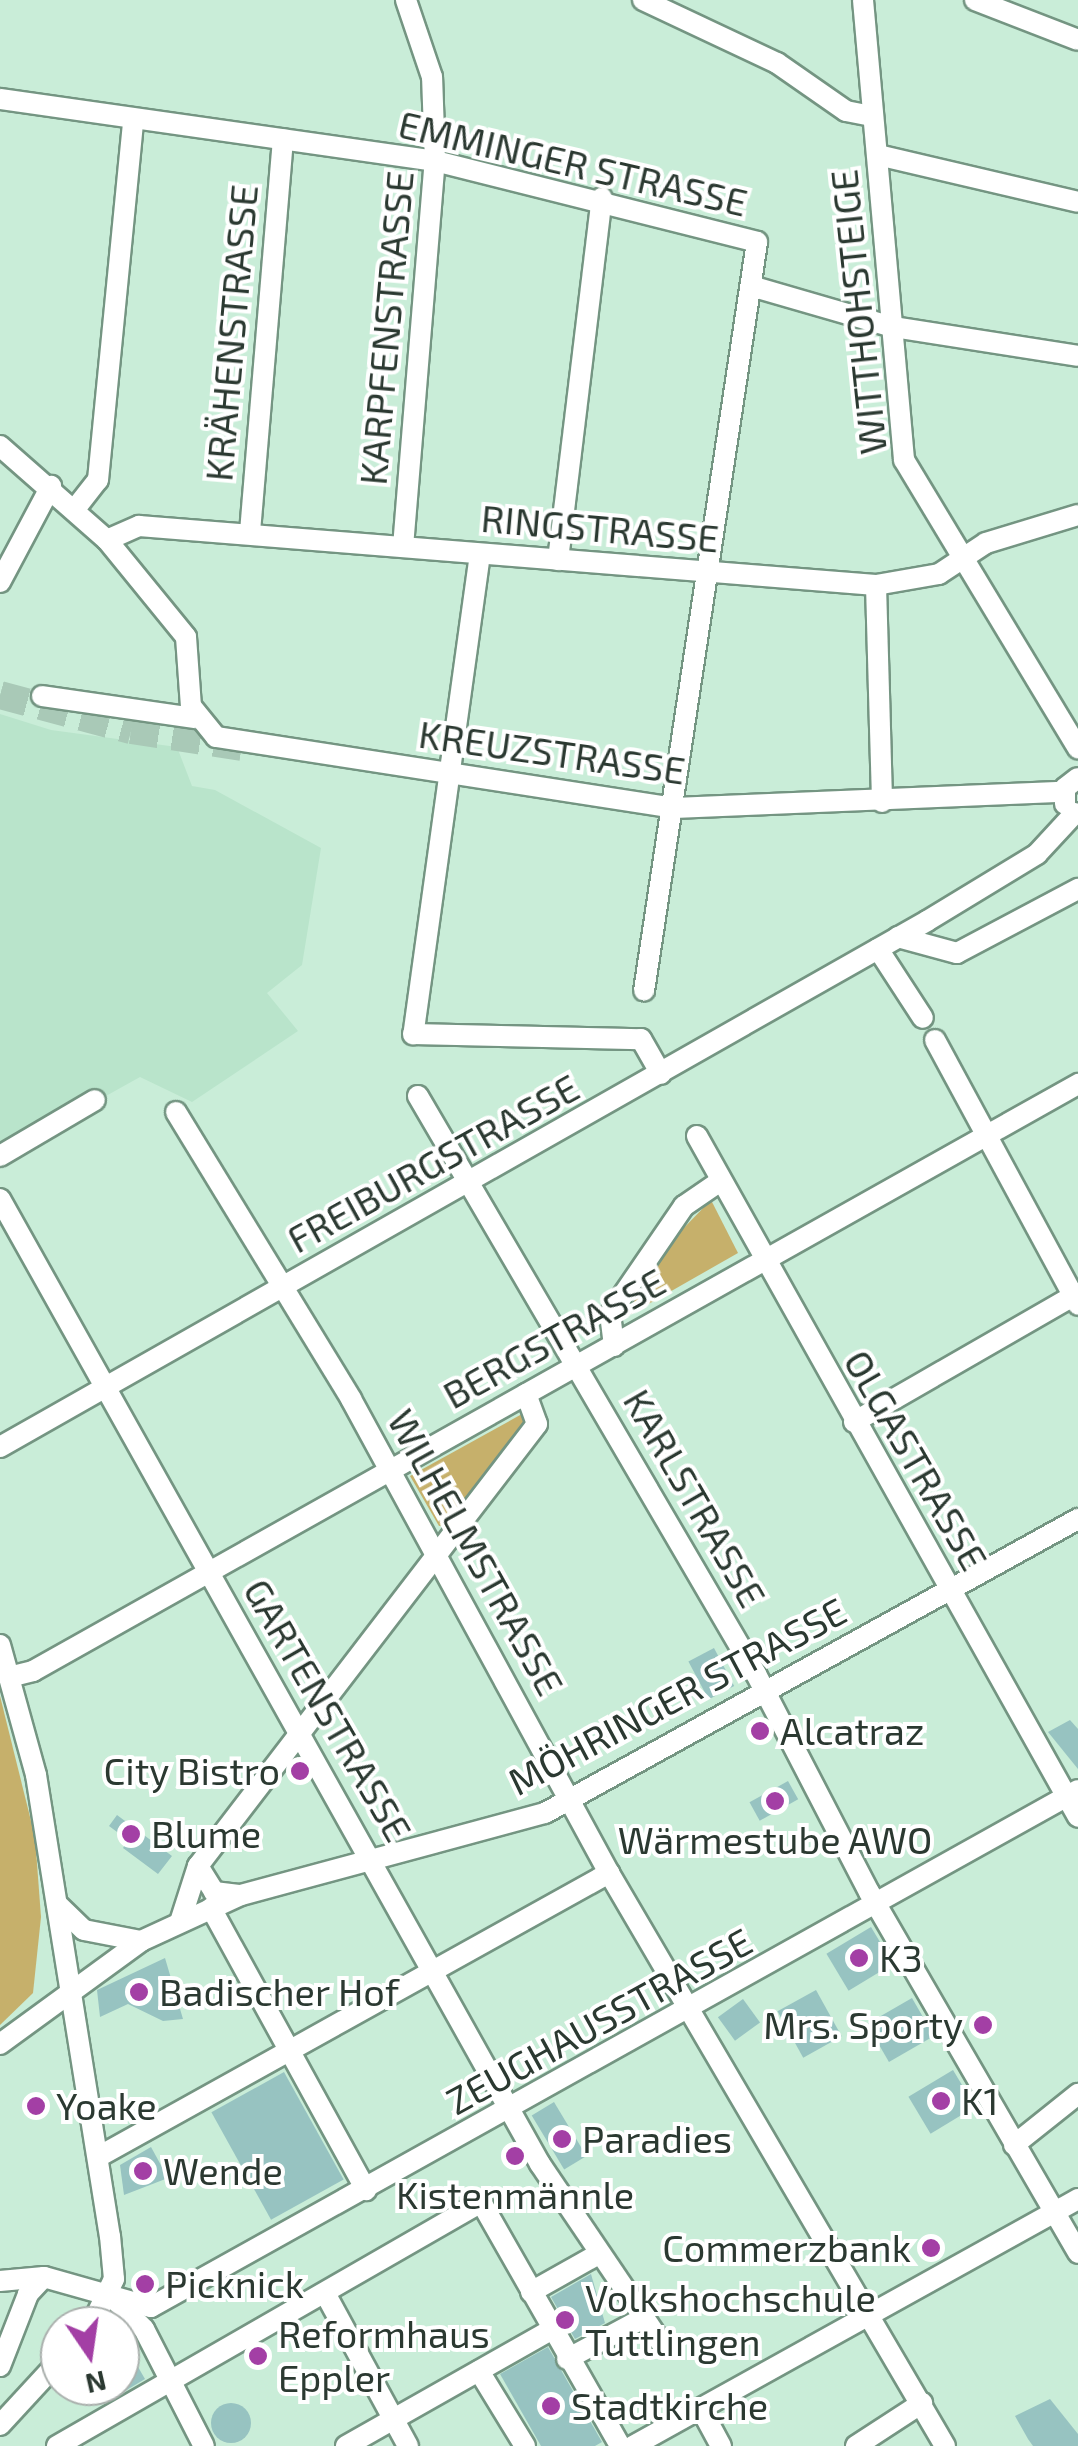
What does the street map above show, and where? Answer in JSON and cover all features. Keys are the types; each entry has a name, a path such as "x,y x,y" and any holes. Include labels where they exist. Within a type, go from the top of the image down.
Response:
{"street":[{"name":"KARPFENSTRASSE","path":"403,547 436,161 432,77 406,0"},
{"path":"643,0 777,63 846,111 872,116"},
{"name":"WITTHOHSTEIGE","path":"863,0 904,460 1078,746"},
{"path":"975,0 1078,40"},
{"name":"EMMINGER STRASSE","path":"0,98 133,122 436,161 602,198 758,242 754,287"},
{"path":"75,509 98,480 133,122"},
{"name":"KRÄHENSTRASSE","path":"250,532 282,139"},
{"path":"878,155 1078,202"},
{"path":"558,560 602,198"},
{"path":"644,991 754,287 893,327 1078,356"},
{"path":"0,446 51,486 108,540 186,637 195,718"},
{"path":"0,582 51,486"},
{"name":"RINGSTRASSE","path":"108,540 140,526 250,532 876,585 964,560 986,542 1078,515"},
{"path":"480,554 454,774 413,1034 640,1039 661,1074"},
{"path":"876,585 882,802"},
{"name":"KREUZSTRASSE","path":"42,696 195,718 230,740 674,808 882,802 1070,785"},
{"path":"1070,785 1076,813"},
{"name":"FREIBURGSTRASSE","path":"0,1447 468,1186 878,949 1037,854 1076,813"},
{"path":"898,937 957,953 1078,889"},
{"path":"878,949 923,1018"},
{"path":"854,1422 1076,1298 935,1040"},
{"name":"BERGSTRASSE","path":"9,1677 207,1572 1078,1084"},
{"name":"KARLSTRASSE","path":"418,1096 468,1186 578,1364 765,1692 876,1906 1078,2254"},
{"path":"0,1156 94,1100"},
{"name":"WILHELMSTRASSE","path":"176,1112 284,1286 389,1468 568,1800 945,2446"},
{"name":"OLGASTRASSE","path":"697,1136 854,1422 1072,1793 1078,1817"},
{"path":"614,1346 610,1314 684,1206 719,1182"},
{"name":"GARTENSTRASSE","path":"0,1199 107,1384 207,1572 436,1969 512,2112 597,2254 640,2320 660,2343"},
{"path":"180,1922 198,1866 537,1424 526,1394"},
{"name":"MÖHRINGER STRASSE","path":"0,2044 73,1984 141,1941 180,1922 241,1895 371,1854 568,1800 1078,1519"},
{"path":"0,1645 36,1775 73,1984 114,2269 102,2306"},
{"name":"ZEUGHAUSSTRASSE","path":"108,2296 151,2308 512,2112 1072,1793"},
{"path":"198,1866 214,1892 241,1895"},
{"path":"98,2157 289,2055 610,1873"},
{"path":"57,1904 84,1930 141,1941"},
{"path":"211,1908 366,2190"},
{"path":"1014,2145 1078,2094"},
{"path":"632,2446 1078,2198"},
{"path":"57,2446 482,2202 567,2359 620,2446"},
{"path":"531,2292 597,2254"},
{"path":"0,2366 28,2294 44,2277"},
{"path":"0,2281 44,2277 108,2296 144,2329 204,2446"},
{"path":"324,2294 408,2446"},
{"path":"567,2359 640,2320"},
{"path":"346,2446 551,2330"},
{"path":"479,2371 526,2446"},
{"path":"0,2425 40,2382"},
{"path":"856,2446 922,2403"},
{"path":"701,2409 721,2446"}],"shaded area":[{"path":"0,714 51,730 177,747 192,786 215,790 321,848 302,965 267,993 298,1031 192,1102 140,1077 0,1155"},
{"path":"711,1200 738,1253 631,1314 626,1307 674,1238"},
{"path":"522,1414 526,1419 510,1443 448,1525 439,1526 410,1476"},
{"path":"0,1696 35,1837 41,1917 33,1993 0,2025"}],"building":[{"path":"714,1648 734,1686 709,1700 688,1662"},
{"path":"1070,1720 1078,1729 1078,1769 1048,1732"},
{"name":"Wärmestube AWO","path":"788,1781 798,1799 760,1821 750,1802"},
{"name":"Blume","path":"117,1815 172,1856 158,1874 123,1848 128,1840 109,1826"},
{"name":"K3","path":"871,1927 893,1964 849,1991 826,1954"},
{"name":"Badischer Hof","path":"165,1958 183,2019 163,2021 128,2004 100,2017 97,1990"},
{"path":"816,1990 842,2036 803,2058 778,2011"},
{"path":"912,1998 934,2036 889,2062 867,2024"},
{"path":"743,1999 760,2022 735,2041 718,2017"},
{"name":"K1","path":"953,2070 975,2107 931,2134 908,2097"},
{"path":"284,2072 344,2180 271,2220 211,2112"},
{"name":"Paradies","path":"554,2102 586,2156 564,2169 532,2115"},
{"name":"Wende","path":"151,2147 168,2178 124,2195 120,2165"},
{"path":"591,2274 605,2323 575,2339 551,2297"},
{"name":"Stadtkirche","path":"548,2347 602,2442 595,2446 541,2446 500,2374"},
{"path":"1050,2399 1078,2434 1078,2446 1033,2446 1028,2439 1015,2416"},
{"path":"231,2403 245,2409 251,2423 245,2437 231,2443 217,2437 211,2423 217,2409"}],"tunnel":[{"path":"0,695 131,730 242,747"}],"place":[{"name":"Alcatraz","path":"760,1731"},
{"name":"City Bistro","path":"300,1771"},
{"name":"Wärmestube AWO","path":"775,1801"},
{"name":"Blume","path":"131,1834"},
{"name":"K3","path":"859,1958"},
{"name":"Badischer Hof","path":"139,1992"},
{"name":"Mrs. Sporty","path":"983,2025"},
{"name":"K1","path":"941,2101"},
{"name":"Yoake","path":"36,2106"},
{"name":"Paradies","path":"562,2139"},
{"name":"Kistenmännle","path":"515,2156"},
{"name":"Wende","path":"143,2171"},
{"name":"Commerzbank","path":"931,2248"},
{"name":"Picknick","path":"145,2284"},
{"name":"Volkshochschule Tuttlingen","path":"565,2320"},
{"name":"Reformhaus Eppler","path":"258,2356"},
{"name":"Stadtkirche","path":"551,2406"}]}
